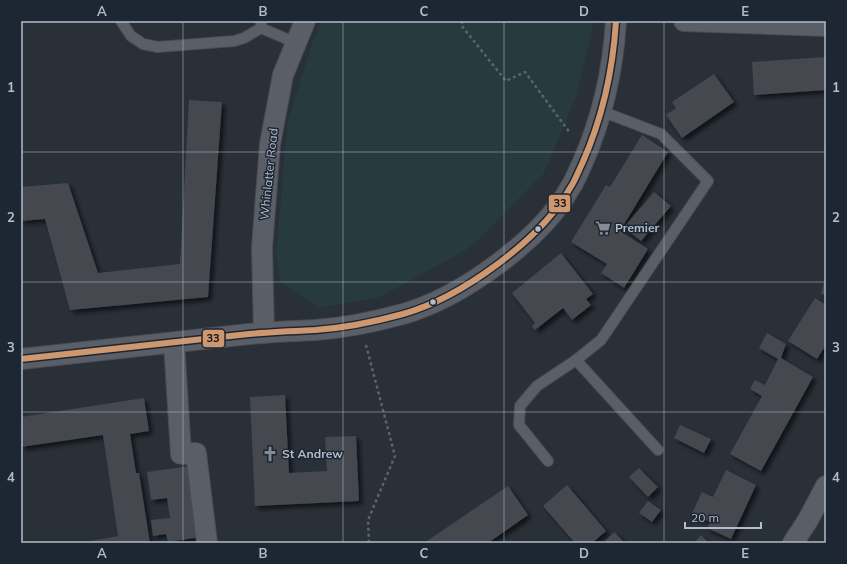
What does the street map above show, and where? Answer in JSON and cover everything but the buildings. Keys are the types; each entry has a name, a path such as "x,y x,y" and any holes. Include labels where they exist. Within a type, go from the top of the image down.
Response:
{"street":[{"name":"Whinlatter Road","path":"264,333 262,248 270,144 283,75 305,21"},
{"path":"21,359 264,333 317,330 360,323 404,314 435,302 472,282 502,261 551,216 570,188 598,124 615,46 616,21"},
{"path":"684,21 826,26"},
{"path":"174,343 181,454 196,453 206,543"},
{"path":"793,543 808,520 826,486"}],"lane":[{"path":"121,21 131,36 143,44 158,47 234,41 244,38 261,24 296,43"},
{"path":"548,462 519,425 520,406 537,386 576,360 601,340 708,181 661,134 601,111"},
{"path":"576,360 658,450"}],"path":[{"path":"463,21 461,25 506,81 525,72 585,155"},
{"path":"360,323 395,456 368,520 369,543"}],"green space":[{"path":"323,21 594,22 576,97 544,173 477,241 464,251 380,297 320,308 281,283 276,254 288,120 313,41"}],"transit line":[{"name":"33","path":"21,359 249,334 315,330 348,326 403,314 449,295 473,281 519,246 540,227 557,208 572,185 589,147 601,112 612,58 616,21"}],"place":[{"name":"Premier","path":"603,228"},
{"name":"St Andrew","path":"270,454"}]}
